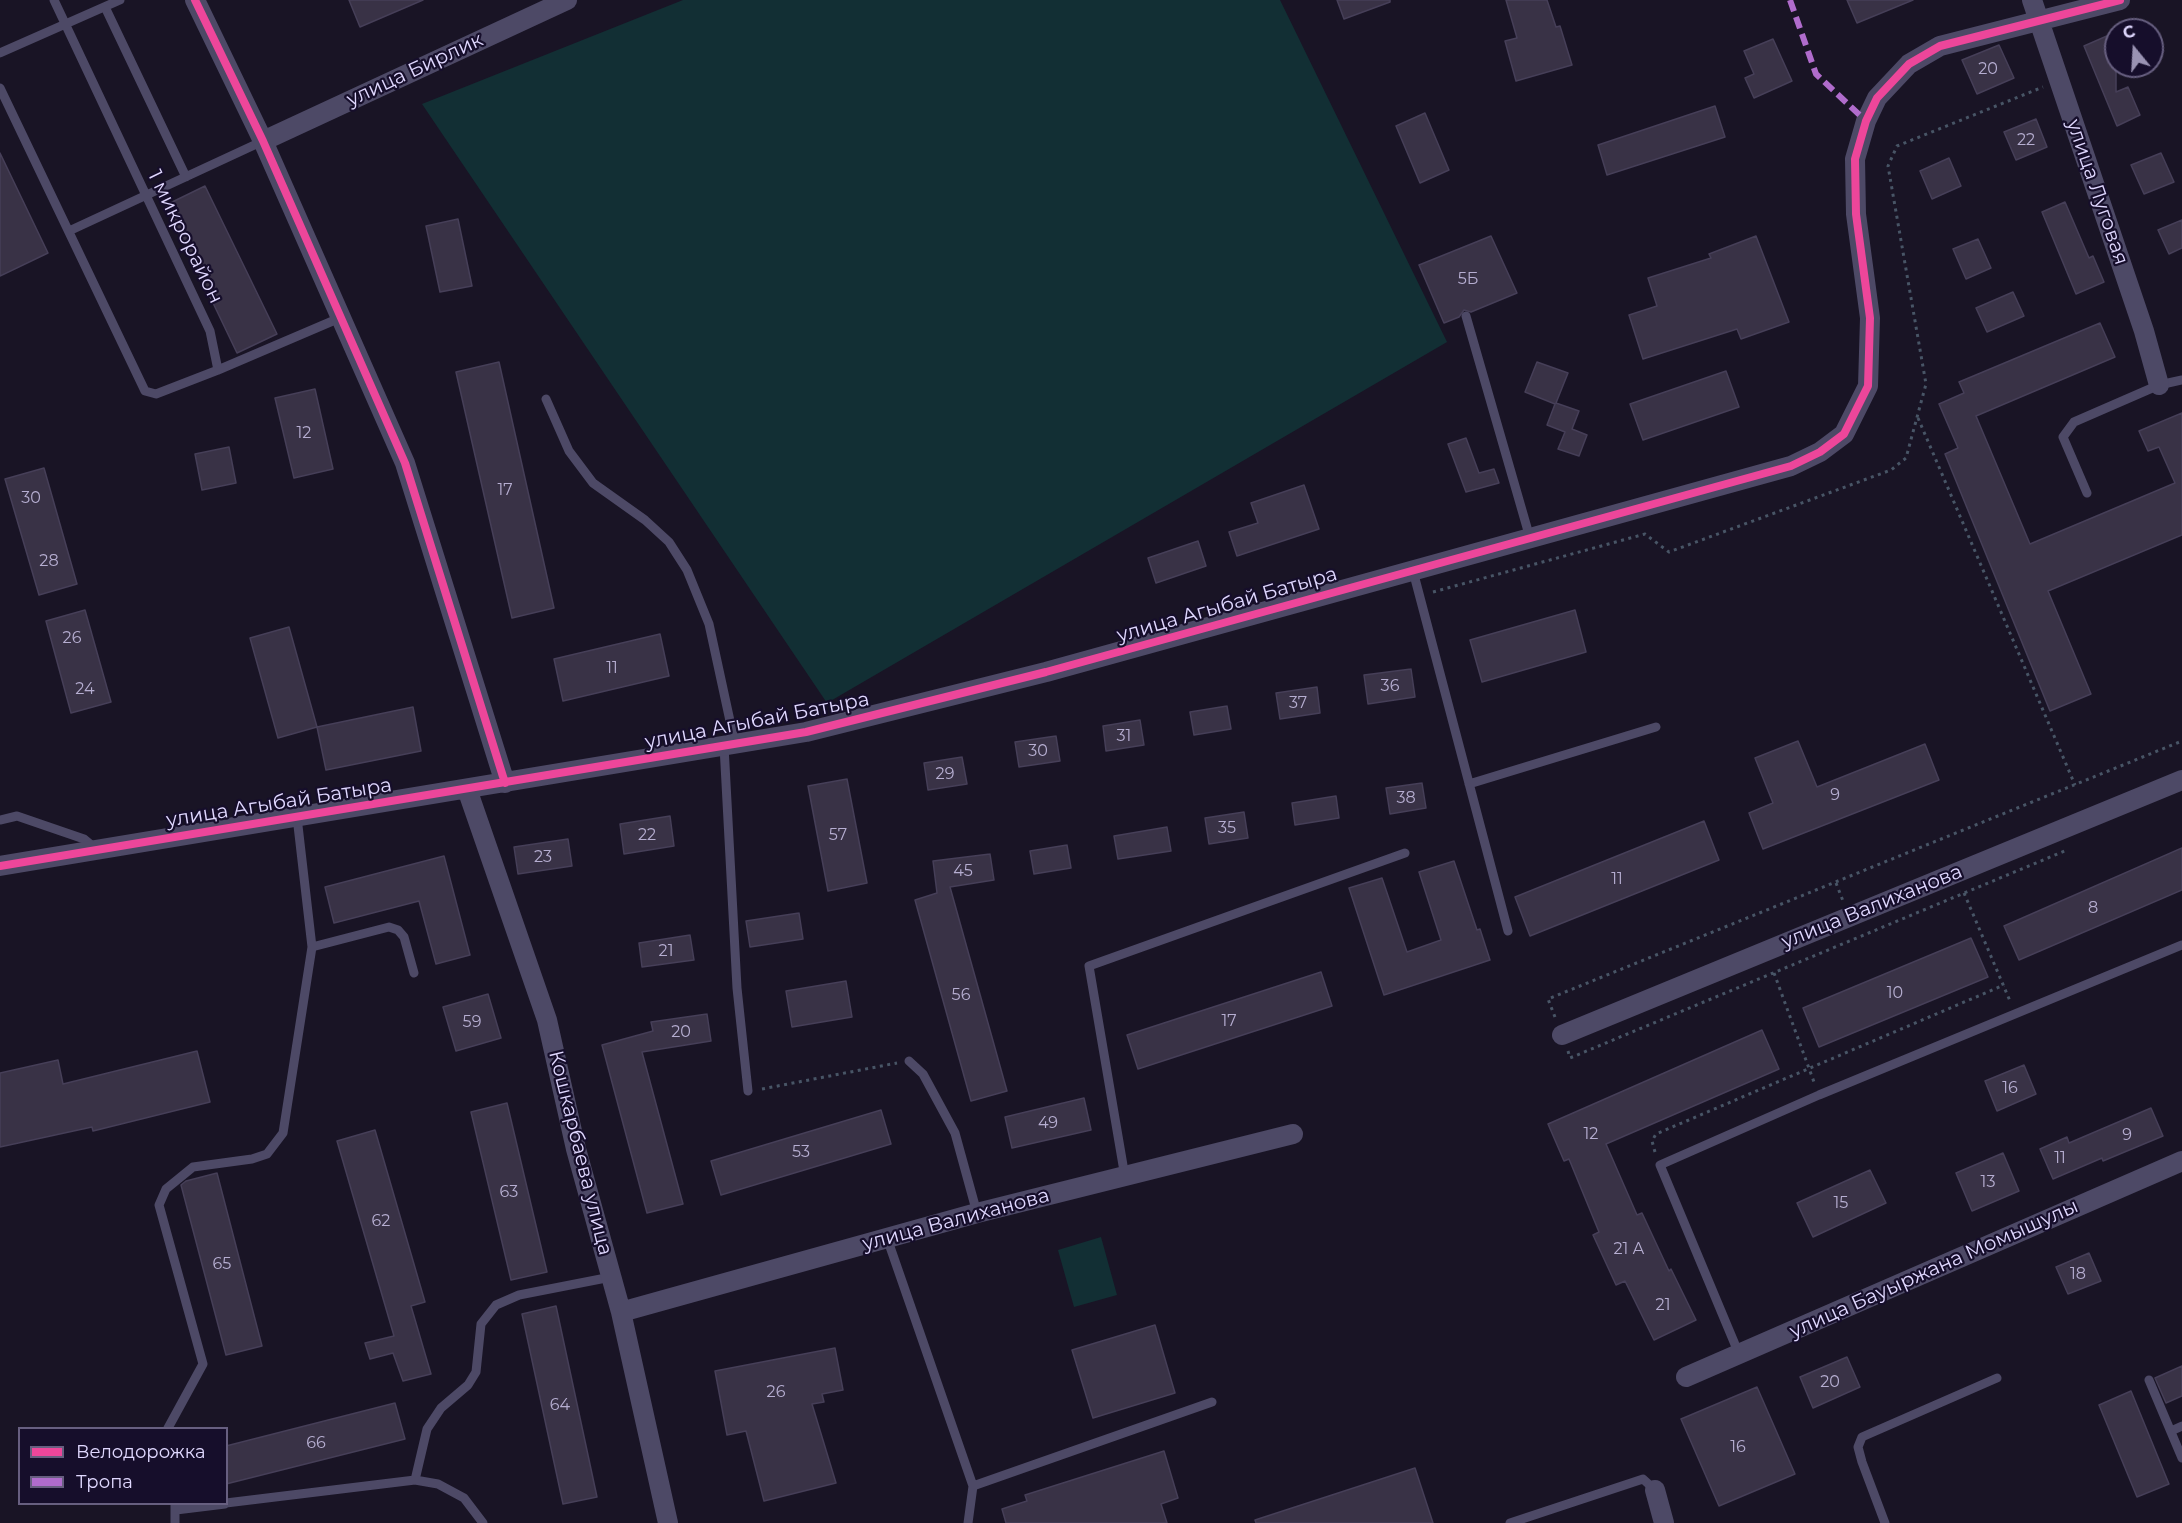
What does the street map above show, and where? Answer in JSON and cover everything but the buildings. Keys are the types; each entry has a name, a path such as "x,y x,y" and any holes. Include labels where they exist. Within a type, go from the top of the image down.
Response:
{"street":[{"path":"195,0 342,317 405,463 505,783"},
{"name":"улица Бирлик","path":"262,141 567,0"},
{"name":"улица Луговая","path":"2032,0 2144,332 2159,385"},
{"name":"улица Агыбай Батыра","path":"0,866 806,732 1046,672 1791,466 1820,452 1844,434 1868,386 1870,318 1856,214 1855,159 1866,121 1877,98 1909,64 1940,46 2120,0"},
{"name":"улица Валиханова","path":"1562,1035 2182,780"},
{"name":"Кошкарбаева улица","path":"467,789 547,1020 576,1149 621,1312 668,1523"},
{"name":"улица Валиханова","path":"621,1312 977,1213 1293,1134"},
{"name":"улица Бауыржана Момышулы","path":"1686,1377 2182,1161"},
{"path":"1655,1490 1664,1523"}],"lane":[{"name":"1 микрорайон","path":"54,0 210,331 218,370"},
{"path":"0,53 120,0"},
{"path":"105,7 186,177"},
{"path":"0,88 145,391 156,394 342,317"},
{"path":"69,231 262,141"},
{"path":"1467,316 1530,538"},
{"path":"2087,493 2063,437 2074,422 2159,385 2182,380"},
{"path":"546,399 569,452 593,483 638,514 669,542 687,570 709,624 729,745 736,988 748,1091"},
{"path":"1413,571 1508,931"},
{"path":"1469,784 1656,727"},
{"path":"0,820 17,816 84,839 96,849"},
{"path":"169,1427 203,1364 159,1205 166,1189 193,1167 252,1159 267,1154 283,1133 312,947 297,817"},
{"path":"1125,1177 1089,966 1405,854"},
{"path":"312,947 389,927 398,930 404,937 414,973"},
{"path":"1739,1355 1660,1165 1819,1095 2182,945"},
{"path":"909,1061 923,1074 955,1133 977,1213"},
{"path":"887,1238 973,1485 968,1523"},
{"path":"415,1480 427,1429 441,1408 468,1385 476,1372 481,1324 496,1305 519,1295 611,1276"},
{"path":"1885,1523 1862,1462 1858,1447 1862,1437 1997,1378"},
{"path":"2150,1380 2182,1458"},
{"path":"973,1485 1212,1402"},
{"path":"2171,1431 2182,1426"},
{"path":"1510,1523 1643,1479 1655,1490"},
{"path":"228,1503 415,1480 438,1484 464,1498 483,1523"},
{"path":"175,1523 175,1507 200,1505"}],"path":[{"path":"1420,596 1645,534 1669,552 1890,470 1906,458 1926,384 1888,166 1897,146 2060,80"},
{"path":"1918,416 2076,785"},
{"path":"2076,846 1570,1058 1548,999 2182,741"},
{"path":"1964,893 2016,1014"},
{"path":"1774,972 1819,1095"},
{"path":"1660,1165 1652,1141 1656,1134 2004,985"},
{"path":"748,1091 909,1061"}],"green space":[{"path":"683,0 1280,0 1447,342 827,703 422,104"},
{"path":"1101,1237 1117,1295 1074,1307 1058,1250"}],"marked path":[{"path":"1790,0 1816,74 1866,121"}],"cycle path":[{"path":"195,0 263,141 405,463 505,783"},
{"path":"0,866 806,732 1046,672 1791,466 1820,452 1844,434 1868,386 1870,318 1856,214 1855,159 1866,121 1877,98 1909,64 1940,46 2120,0"}]}
